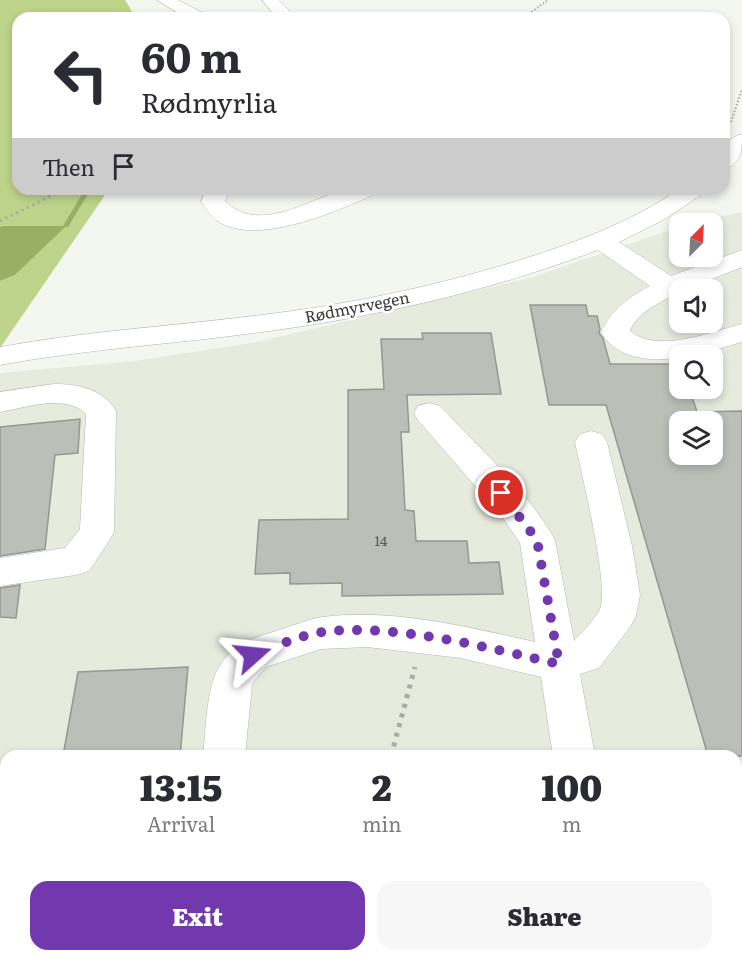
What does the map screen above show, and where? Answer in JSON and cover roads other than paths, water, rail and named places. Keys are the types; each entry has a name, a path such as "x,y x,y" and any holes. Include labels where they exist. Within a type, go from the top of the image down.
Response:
{"street":[{"path":"165,0 188,12"},
{"path":"730,149 738,132"},
{"path":"216,195 213,202 218,211 230,218 249,222 270,221 300,215 352,195"},
{"name":"Rødmyrvegen","path":"0,356 86,342 261,324 330,313 458,286 522,268 601,241 654,215 685,195"},
{"path":"601,241 669,287"},
{"path":"697,279 742,258"},
{"path":"669,293 621,317 616,325 615,333 622,342 638,349 656,351 678,349 742,331"},
{"path":"723,320 742,331"},
{"path":"0,402 67,393 94,401 101,411 97,532 88,547 76,561 0,572"},
{"path":"429,413 515,509 537,540 573,750"},
{"path":"225,750 232,681 253,655 321,633 367,631 423,637 461,642 559,664 585,656 617,615 622,595 614,546 591,442"}],"waterway":[{"path":"66,226 84,195"}]}
